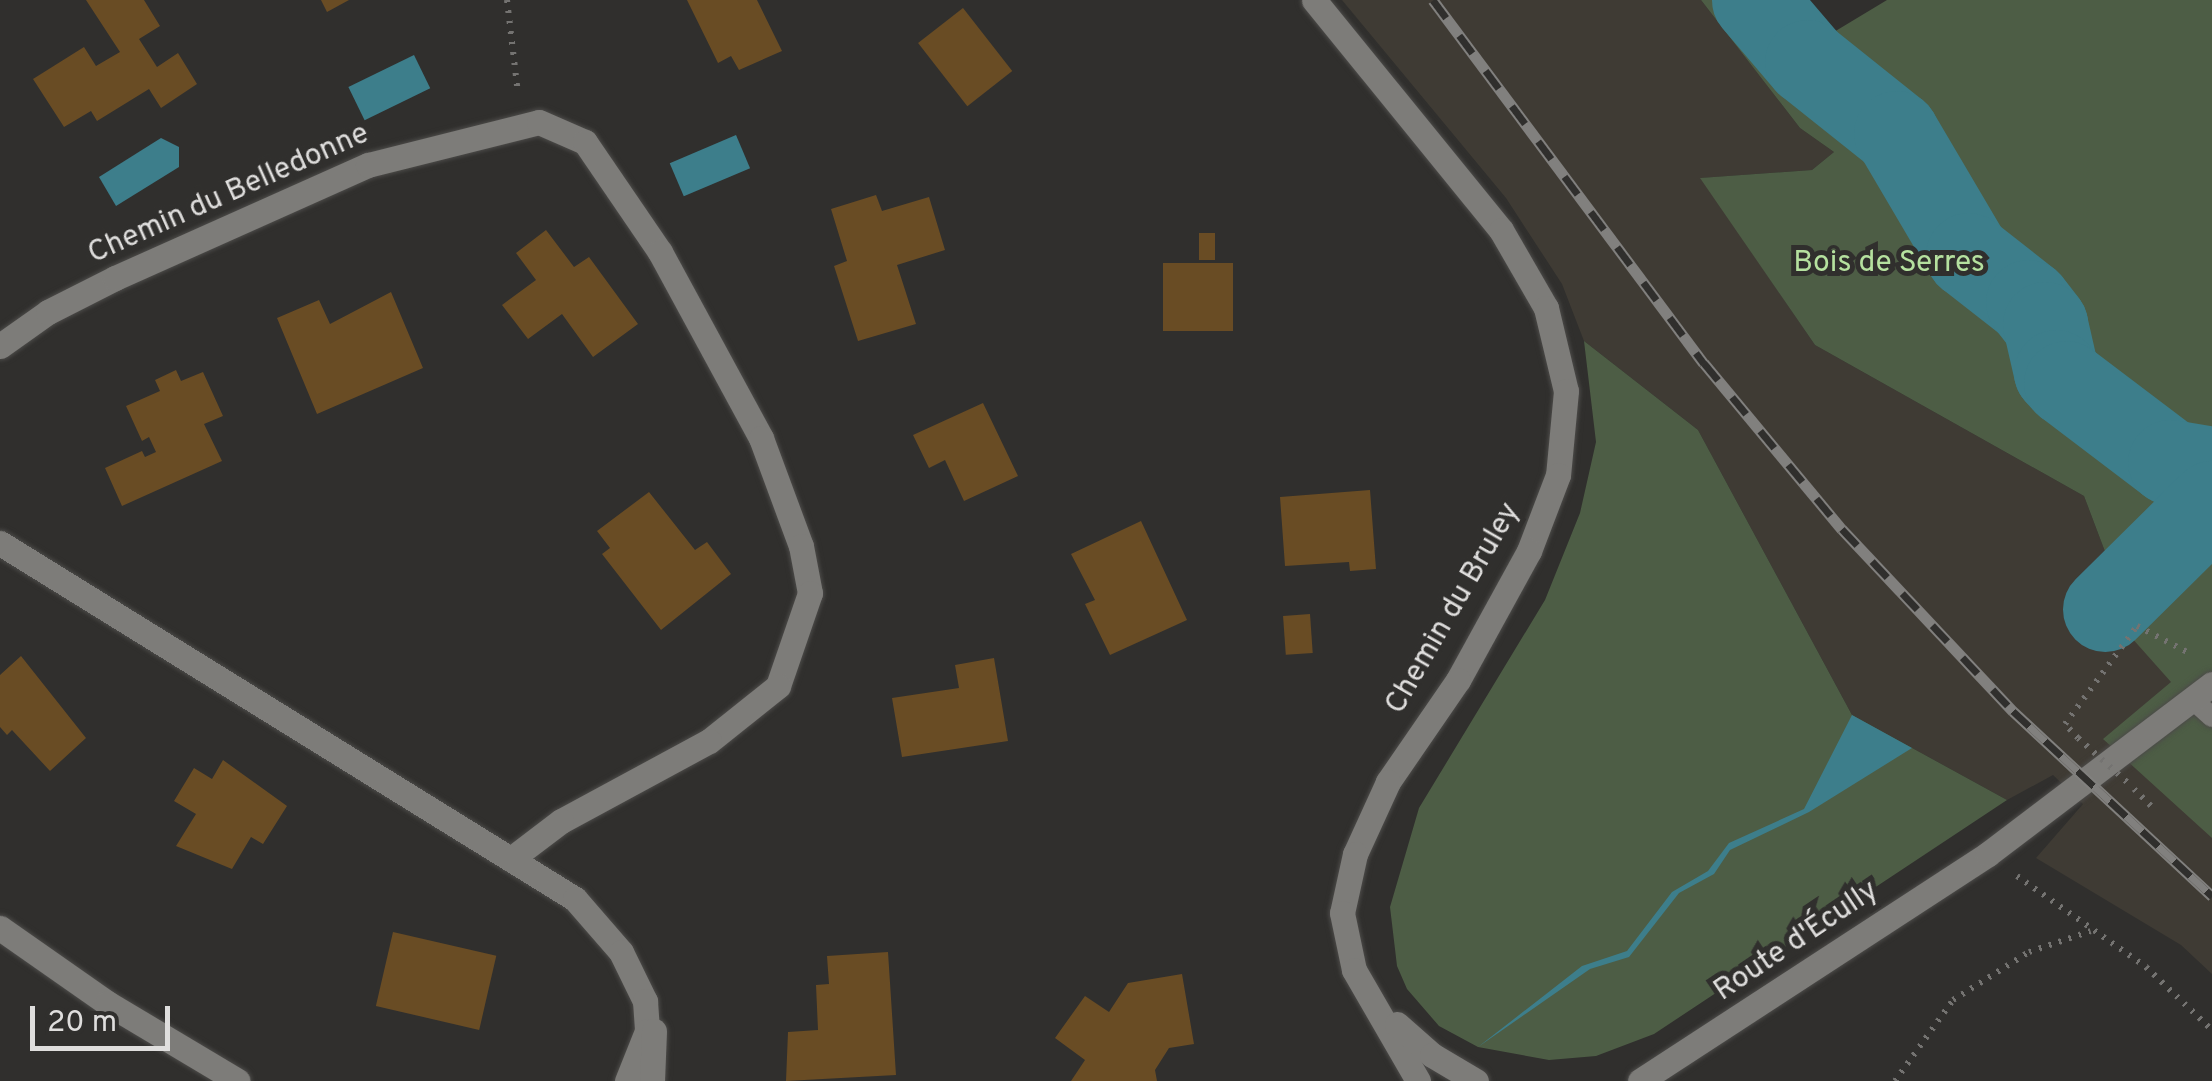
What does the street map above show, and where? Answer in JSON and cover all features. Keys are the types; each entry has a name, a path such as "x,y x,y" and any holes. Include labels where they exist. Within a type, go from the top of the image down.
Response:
{"street":[{"name":"Chemin du Bruley","path":"1314,0 1502,230 1546,308 1566,390 1558,475 1535,539 1458,680 1388,782 1354,854 1342,913 1354,970 1418,1081"},
{"name":"Chemin du Belledonne","path":"0,346 82,295 368,165 539,122 585,142 624,192 761,438 800,546 810,593 778,686 709,741 561,821 511,859"},
{"path":"0,543 575,899 621,952 645,1001 656,1046 652,1081"},
{"name":"Route d'Écully","path":"1640,1081 1988,854 2202,691"},
{"path":"0,928 107,1003 238,1081"},
{"path":"626,1081 647,1031 645,1001"},
{"name":"Chemin du Bruley","path":"1378,1007 1432,1055 1476,1081"}],"lane":[{"path":"2202,691 2212,717"}],"path":[{"path":"508,0 522,126"},
{"path":"2151,806 2065,724 2137,626 2190,652"},
{"path":"1988,854 2146,968 2212,1030"},
{"path":"1895,1081 1952,1000 2029,952 2092,931"}],"shaded area":[{"path":"1342,0 1701,0 1800,128 1834,152 1812,170 1701,178 1815,345 2084,496 2112,570 2091,591 2172,682 2212,824 2212,974 2181,945 2036,858 2083,804 2053,775 2007,800 1852,715 1698,430 1584,341 1562,284 1506,198"}],"green space":[{"name":"Bois de Serres","path":"1701,0 1787,0 1819,41 1887,0 2212,0 2212,838 2103,739 2171,682 2090,591 2112,570 2084,496 1815,345 1700,178 1812,170 1834,152 1800,128"},
{"path":"1584,341 1698,430 1852,715 2007,800 1654,1034 1596,1056 1549,1060 1478,1047 1439,1026 1407,989 1397,966 1390,907 1419,808 1545,600 1580,513 1596,442"}],"water":[{"path":"414,55 430,88 365,120 348,87"},
{"path":"736,135 750,168 684,196 670,163"},
{"path":"161,138 179,147 179,167 116,206 99,177"},
{"path":"1852,715 1912,748 1809,812 1730,850 1714,874 1679,893 1629,957 1590,969 1478,1047 1582,966 1627,951 1672,892 1708,871 1729,843 1804,809"}],"building":[{"path":"86,0 144,0 160,26 139,39 157,67 178,53 197,84 161,108 149,89 97,121 91,111 64,127 33,79 84,47 96,66 120,52"},
{"path":"321,0 349,0 327,12"},
{"path":"687,0 757,0 782,51 739,70 731,56 718,63"},
{"path":"963,8 1012,71 967,106 918,43"},
{"path":"876,195 882,211 929,197 945,250 897,265 916,324 858,341 834,266 847,261 831,209"},
{"path":"546,230 574,267 589,257 638,324 593,357 562,314 528,339 502,305 536,280 516,253"},
{"path":"1199,233 1215,233 1215,260 1199,260"},
{"path":"1163,263 1233,263 1233,331 1163,331"},
{"path":"391,292 423,368 317,414 277,318 319,300 330,324"},
{"path":"176,370 181,381 203,372 223,416 204,424 222,461 122,506 105,468 142,451 145,457 156,452 149,437 142,441 126,406 160,391 155,380"},
{"path":"983,403 1018,476 964,501 945,460 929,468 913,435"},
{"path":"1370,490 1376,569 1350,571 1349,562 1285,566 1280,497"},
{"path":"649,492 695,550 707,542 731,574 661,630 602,554 610,548 597,531"},
{"path":"1141,521 1187,620 1110,655 1085,604 1095,600 1071,554"},
{"path":"1310,614 1313,653 1286,655 1283,616"},
{"path":"21,656 86,738 50,771 12,730 7,735 0,727 0,675"},
{"path":"994,658 1008,741 902,757 892,698 959,688 955,665"},
{"path":"223,760 287,806 263,844 251,837 232,869 176,846 196,814 174,801 194,768 212,779"},
{"path":"393,932 496,956 479,1030 376,1006"},
{"path":"888,952 896,1075 786,1081 788,1032 818,1030 816,985 829,984 827,956"},
{"path":"1182,974 1194,1044 1169,1048 1155,1070 1157,1081 1071,1081 1085,1060 1055,1038 1085,996 1109,1012 1128,983"}],"waterway":[{"path":"1754,0 1807,62 1896,133 1968,255 2028,302 2045,324 2056,372 2066,383 2170,462 2212,469"},
{"path":"2105,609 2212,503"}],"railway":[{"path":"1433,0 1704,363 1842,529 2013,711 2212,896"}]}
